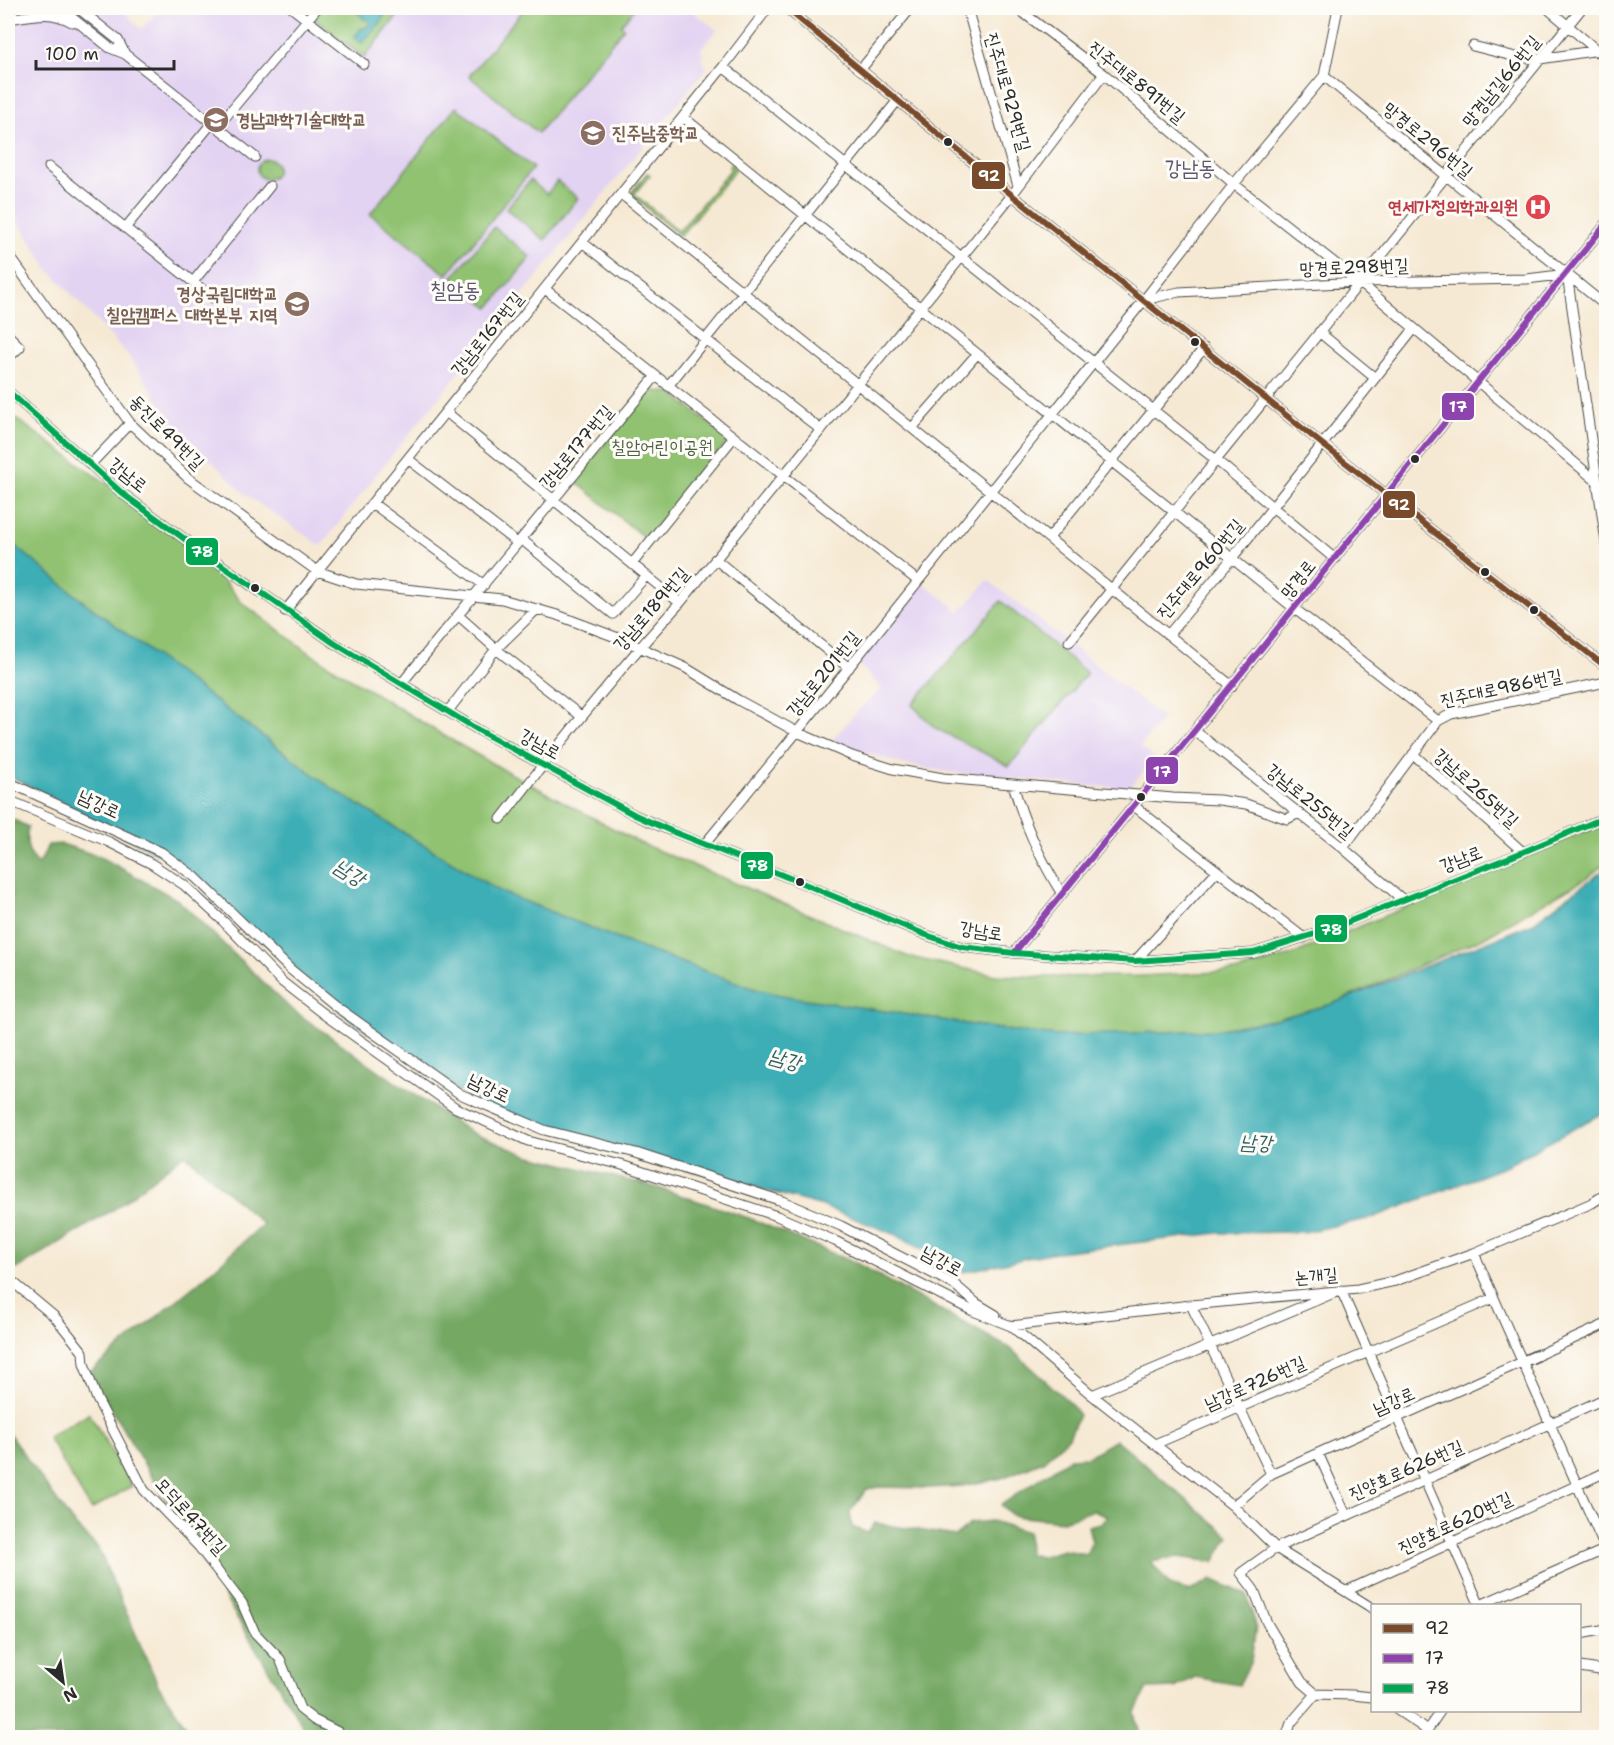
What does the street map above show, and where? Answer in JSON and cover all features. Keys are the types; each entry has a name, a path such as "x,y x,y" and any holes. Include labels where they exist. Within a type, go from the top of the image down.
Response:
{"main road":[{"name":"남강로","path":"1522,1362 1538,1355"}],"street":[{"path":"60,8 110,48 125,54 255,158"},
{"path":"78,8 118,40 125,54"},
{"path":"86,8 95,15 99,25"},
{"path":"292,8 364,64"},
{"path":"126,227 317,8"},
{"path":"545,289 768,8"},
{"path":"786,8 1012,195 1322,444 1606,667"},
{"path":"861,69 911,8"},
{"name":"진주대로929번길","path":"967,8 1018,186"},
{"name":"진주대로891번길","path":"1017,8 1104,74 1234,184 1359,282 1602,482 1606,489"},
{"path":"1324,76 1338,8"},
{"path":"1547,8 1603,50 1606,58"},
{"name":"망경남길66번길","path":"1069,642 1582,8"},
{"path":"10,12 27,15 55,14 92,34"},
{"path":"1473,46 1516,57 1540,59 1603,50"},
{"path":"723,67 1216,460 1335,559"},
{"name":"강남로189번길","path":"501,819 581,716 639,647 680,603 1012,195 1104,74"},
{"name":"망경로296번길","path":"1324,76 1606,306"},
{"name":"강남로201번길","path":"704,845 1094,363 1234,184 1324,76"},
{"path":"668,386 898,100"},
{"name":"진주대로986번길","path":"683,117 1085,441 1438,721 1452,714 1606,682"},
{"path":"49,167 213,298"},
{"path":"193,282 270,186"},
{"name":"진주대로960번길","path":"621,194 1169,634 1414,329"},
{"name":"망경로","path":"1014,953 1388,496 1606,224"},
{"path":"582,242 821,430"},
{"name":"동진로49번길","path":"8,254 130,423 188,478 317,571 356,584 502,599 537,609 610,635 686,668 747,706 797,732 852,756 893,769 943,778 1220,800 1246,804 1287,819 1299,813"},
{"path":"1566,274 1602,482 1606,542"},
{"name":"망경로298번길","path":"1144,300 1179,292 1359,282 1527,279 1566,274"},
{"name":"강남로167번길","path":"285,611 545,289 656,376"},
{"path":"1319,332 1375,378"},
{"path":"8,335 20,347 8,358"},
{"path":"1049,538 1203,348"},
{"path":"912,428 977,354"},
{"path":"656,376 918,581"},
{"name":"강남로177번길","path":"402,684 656,376"},
{"name":"강남로","path":"8,391 132,500 285,611 480,731 636,815 926,935 962,947 1135,961 1253,953 1304,938 1606,817"},
{"path":"446,412 680,603"},
{"path":"90,465 130,423"},
{"path":"632,564 734,437"},
{"path":"408,459 519,541"},
{"path":"372,503 426,545 484,585"},
{"name":"강남로189번길","path":"519,541 614,614 646,576"},
{"path":"715,559 849,668"},
{"path":"448,711 496,649 537,609"},
{"path":"459,616 496,649 581,716"},
{"path":"1169,634 1232,686"},
{"path":"1413,754 1438,721"},
{"name":"강남로255번길","path":"1196,731 1343,848 1402,899"},
{"name":"강남로265번길","path":"1343,848 1413,754 1523,852"},
{"name":"남강로","path":"8,782 161,852 195,877 290,969 334,1005 460,1094 544,1130 636,1153 782,1201 841,1226 955,1285 976,1303 1011,1326 1092,1395 1233,1506 1271,1474 1522,1362"},
{"path":"1013,784 1021,815 1062,894"},
{"name":"남강로","path":"8,800 108,842 152,864 184,885 223,921 281,981 322,1013 456,1108 528,1141 622,1165 777,1215 835,1241 973,1311 1011,1326"},
{"path":"1134,806 1304,938"},
{"path":"1135,961 1217,871"},
{"name":"논개길","path":"1011,1326 1358,1289 1395,1281 1474,1253 1566,1215 1606,1194"},
{"path":"1474,1253 1606,1549 1481,1604"},
{"name":"모덕로47번길","path":"8,1278 55,1317 83,1352 84,1364 97,1399 144,1490 200,1547 242,1603 255,1634 280,1659 300,1709 343,1737"},
{"path":"1092,1395 1341,1290 1479,1604"},
{"name":"남강로726번길","path":"1155,1444 1494,1298"},
{"path":"1191,1305 1271,1474"},
{"name":"남강로","path":"1538,1355 1606,1324"},
{"name":"진양호로626번길","path":"1316,1694 1302,1682 1267,1623 1254,1590 1241,1573 1275,1548 1606,1398"},
{"path":"1318,1453 1346,1515"},
{"name":"진양호로620번길","path":"1346,1591 1606,1472"},
{"path":"1233,1506 1275,1548 1371,1607"},
{"path":"1581,1634 1606,1629"},
{"path":"1581,1667 1606,1671"},
{"path":"1286,1737 1292,1723 1316,1694 1371,1697"},
{"path":"1399,1712 1425,1733 1440,1712"}],"shaded area":[{"name":"경상국립대학교 칠암캠퍼스 대학본부 지역","path":"41,8 121,8 141,29 162,8 695,8 693,12 717,30 700,50 703,54 701,59 707,68 384,465 321,546 245,494 178,428 128,355 48,269 8,205 8,30"},
{"path":"988,580 1163,718 1140,747 1155,758 1129,788 948,772 898,763 831,741 861,707 882,689 857,662 923,583 960,612"}],"green space":[{"path":"323,8 404,8 364,58 314,19"},
{"path":"525,8 635,8 621,25 624,28 538,133 469,76"},
{"path":"456,107 533,168 447,275 370,214"},
{"path":"267,159 274,162 277,169 274,176 267,179 260,176 257,169 260,162"},
{"path":"731,164 737,168 680,236 630,194 647,173 650,175 634,194 679,231 731,169 729,167"},
{"path":"530,180 547,194 557,181 578,198 545,240 506,209"},
{"path":"494,227 531,257 489,308 452,278"},
{"name":"칠암어린이공원","path":"648,390 672,393 729,440 646,539 575,481"},
{"path":"8,413 197,548 241,602 314,656 441,734 638,842 909,957 996,975 1042,977 1141,976 1238,971 1289,956 1606,823 1606,863 1585,879 1481,939 1332,1004 1272,1020 1215,1030 1058,1036 780,995 755,989 641,948 499,891 334,790 79,598 8,540"},
{"path":"1001,601 1087,673 1009,766 935,728 912,705"},
{"path":"8,817 28,827 28,848 39,865 48,845 62,844 101,857 178,900 290,1008 472,1133 527,1155 659,1188 749,1218 858,1264 1011,1349 1069,1402 1079,1415 1069,1437 1043,1461 1002,1478 962,1486 867,1489 850,1512 852,1527 868,1533 875,1523 956,1536 971,1523 992,1521 1028,1532 1029,1554 1040,1557 1063,1550 1086,1554 1092,1542 1088,1526 1101,1523 1107,1516 1093,1510 1063,1521 1013,1516 1001,1505 1070,1458 1087,1457 1116,1440 1229,1536 1214,1562 1178,1557 1151,1562 1170,1585 1190,1591 1212,1579 1247,1595 1256,1626 1251,1661 1239,1685 1195,1677 1175,1688 1147,1689 1135,1712 1138,1737 274,1737 305,1730 89,1373 205,1277 263,1224 185,1154 116,1208 17,1269 8,1267"},
{"path":"89,1413 132,1486 91,1510 48,1437"},
{"path":"8,1432 73,1523 98,1548 159,1687 194,1737 8,1737"}],"water":[{"path":"363,8 373,8 384,15 382,21 362,43 354,37 370,23 358,13"},
{"name":"남강","path":"8,540 79,598 334,790 499,891 641,948 755,989 780,995 1058,1036 1215,1030 1272,1020 1332,1004 1531,924 1606,868 1606,1111 1504,1167 1372,1218 1304,1232 1219,1233 1049,1253 964,1272 894,1234 819,1205 664,1163 487,1110 348,1018 176,863 8,775"}],"transit line":[{"name":"92","path":"786,8 1012,195 1322,444 1606,667"},
{"name":"17","path":"1014,953 1606,224"},
{"name":"78","path":"8,391 123,494 197,548 334,643 480,731 635,815 926,935 962,947 1135,961 1253,953 1328,930 1606,817"}],"place":[{"name":"경남과학기술대학교","path":"216,120"},
{"name":"진주남중학교","path":"593,133"},
{"name":"연세가정의학과의원","path":"1538,207"},
{"name":"경상국립대학교 칠암캠퍼스 대학본부 지역","path":"297,304"}],"district":[{"name":"강남동","path":"1190,168"},
{"name":"칠암동","path":"455,290"}]}
